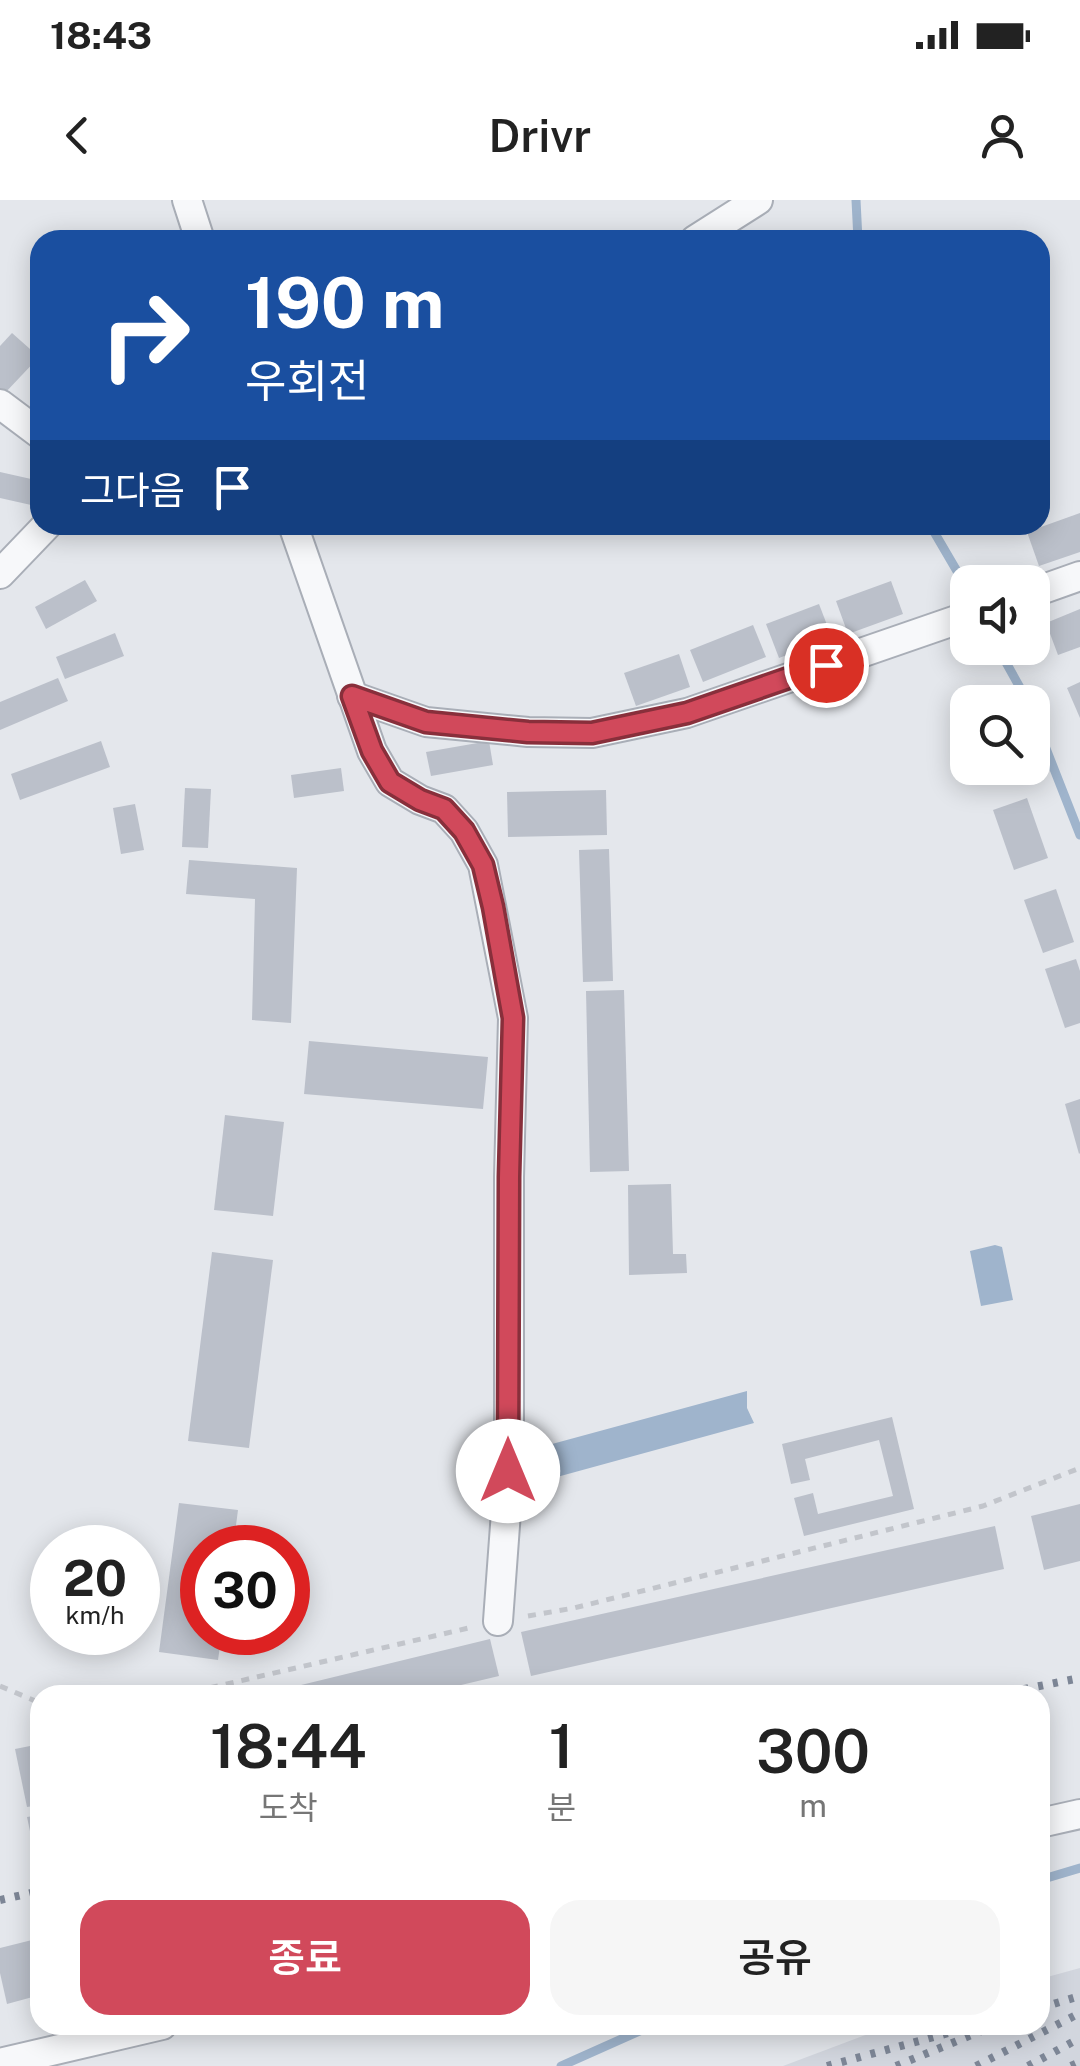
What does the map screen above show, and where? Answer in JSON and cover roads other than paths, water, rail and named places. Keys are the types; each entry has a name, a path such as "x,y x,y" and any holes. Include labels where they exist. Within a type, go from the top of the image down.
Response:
{"street":[{"path":"187,200 197,230"},
{"path":"711,230 758,200"},
{"path":"0,404 30,426"},
{"path":"0,574 37,535"},
{"path":"296,535 372,751 390,782 444,809 464,831 483,865 513,1018 508,1471 498,1621"},
{"path":"1050,587 1080,576"},
{"path":"352,696 426,722 528,732 592,733 687,713 950,622"},
{"path":"1050,1821 1080,1814"},
{"path":"0,2063 119,2035"}],"water":[{"path":"1002,1247 1013,1300 981,1306 970,1251"},
{"path":"747,1391 747,1408 754,1423 546,1480 541,1447"}],"waterway":[{"path":"856,200 858,230"},
{"path":"936,535 953,565"},
{"path":"1007,665 1019,685"},
{"path":"1050,759 1080,835"},
{"path":"1050,1877 1080,1868"},
{"path":"561,2066 631,2035"}],"railway":[{"path":"1045,1685 1080,1678"},
{"path":"0,1900 30,1893"},
{"path":"1050,2005 1080,1996"},
{"path":"1050,2028 1080,2013"},
{"path":"827,2066 941,2035"},
{"path":"896,2066 972,2035"},
{"path":"976,2066 1037,2035"},
{"path":"1028,2066 1080,2038"},
{"path":"1071,2066 1080,2062"}]}
